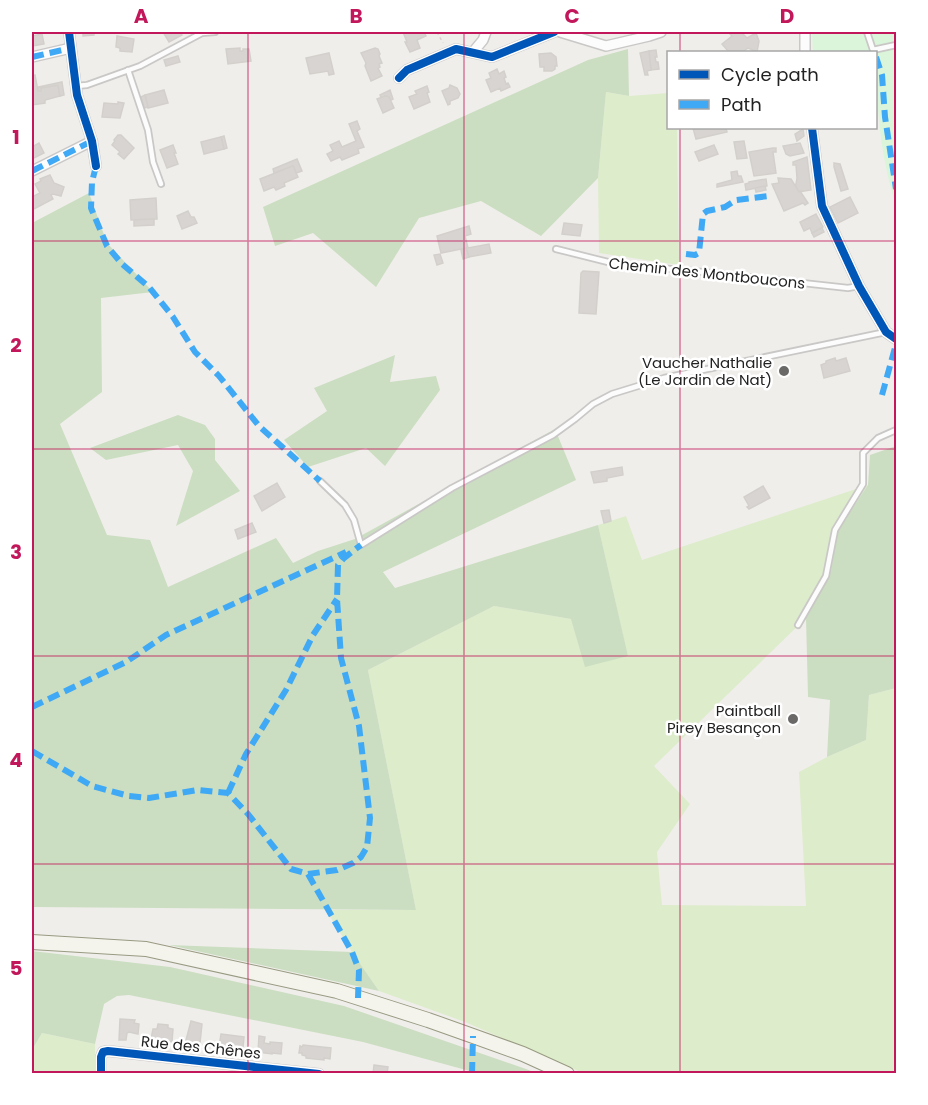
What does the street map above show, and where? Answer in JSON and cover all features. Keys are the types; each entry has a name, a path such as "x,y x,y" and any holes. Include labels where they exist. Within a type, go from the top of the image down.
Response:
{"main road":[{"path":"32,942 146,949 337,991 523,1054 567,1074"}],"street":[{"path":"69,32 76,95 92,141 96,166"},
{"path":"473,52 483,40 486,32"},
{"path":"399,78 407,70 456,48 492,57 554,32"},
{"path":"560,32 606,46 661,32"},
{"path":"805,32 805,51"},
{"path":"32,57 71,48"},
{"path":"812,129 822,206 859,286 886,332 897,339"},
{"path":"32,171 92,141"},
{"path":"886,332 897,327"},
{"name":"Rue des Chênes","path":"100,1074 101,1057 103,1052 108,1051 319,1074"}],"lane":[{"path":"76,86 87,85 140,66 202,33 215,32"},
{"path":"867,32 873,50 897,45"},
{"path":"128,70 148,130 153,162 161,184"},
{"name":"Chemin des Montboucons","path":"556,249 620,266 684,270 848,288 859,286"},
{"path":"320,481 345,505 354,520 361,545 452,488 553,435 593,404 612,394 664,378 886,332"},
{"path":"798,625 826,576 835,530 863,484 863,453 878,438 897,430"}],"path":[{"path":"437,32 448,52"}],"green space":[{"path":"812,32 896,32 896,205 886,168 880,130 877,51 813,51"},
{"path":"628,49 629,96 606,92 598,178 541,236 481,201 419,218 376,287 313,233 275,246 263,207 588,60"},
{"path":"606,92 629,96 667,93 667,129 677,129 679,265 599,253 598,178"},
{"path":"89,193 107,243 153,292 101,298 102,392 60,424 107,535 150,540 168,587 276,538 293,563 318,551 355,539 555,429 576,480 383,572 395,588 598,525 628,656 585,667 571,619 494,606 368,670 416,910 32,907 32,223"},
{"path":"395,355 390,382 436,376 440,390 385,466 366,448 308,467 284,440 327,411 314,388"},
{"path":"178,415 205,425 215,439 215,460 240,491 176,526 193,471 178,445 106,460 90,448"},
{"path":"896,446 896,688 869,695 866,740 827,757 830,700 808,697 806,618 831,571 838,530 868,485 870,455"},
{"path":"868,485 838,530 831,571 806,618 654,766 690,804 657,852 662,905 806,906 799,772 866,740 869,695 896,688 896,1073 583,1073 465,1022 379,991 326,910 416,910 368,670 494,606 571,619 628,657 598,525 626,516 642,560"},
{"path":"169,945 352,952 379,991"},
{"path":"32,951 170,967 344,1006 536,1073 477,1073 363,1042 129,995 117,996 104,1004 95,1044 42,1033 32,1050"},
{"path":"42,1033 95,1044 95,1073 32,1074 32,1050"}],"building":[{"path":"83,32 94,32 94,35 83,36"},
{"path":"163,32 180,32 182,35 169,42"},
{"path":"403,32 424,32 426,36 417,40 420,48 410,52"},
{"path":"744,32 747,38 756,33 759,41 757,51 748,48 744,51 728,51 722,44 732,36 729,33"},
{"path":"42,34 44,44 32,46 32,36"},
{"path":"117,36 134,39 132,52 120,51 120,48 116,47"},
{"path":"240,48 240,51 249,49 251,61 228,64 226,49"},
{"path":"375,48 380,54 382,63 378,68 382,76 371,81 361,53"},
{"path":"656,50 657,57 655,57 659,69 651,70 649,51"},
{"path":"649,51 651,70 647,71 648,75 645,75 640,53"},
{"path":"329,53 334,74 329,75 328,71 310,74 306,58"},
{"path":"551,53 556,57 557,66 552,71 544,71 544,67 540,67 539,54"},
{"path":"178,56 180,62 166,66 164,60"},
{"path":"497,69 499,74 504,71 506,84 508,83 510,87 491,92 486,80 491,78 489,73"},
{"path":"32,75 35,75 38,91 41,91 41,88 58,85 60,96 45,100 45,103 32,105"},
{"path":"62,82 64,95 60,96 58,85 41,88 41,91 38,91 38,87"},
{"path":"450,85 457,88 460,94 448,105 442,91"},
{"path":"427,86 430,102 414,109 409,97 417,94 415,91"},
{"path":"164,90 168,103 148,108 145,95"},
{"path":"390,90 393,99 385,96 381,98 380,95"},
{"path":"145,95 148,107 144,108 141,97"},
{"path":"389,97 394,108 383,113 377,99"},
{"path":"118,102 124,103 120,118 102,117 104,103 118,104"},
{"path":"357,121 360,129 357,131 364,147 358,149 359,153 342,160 340,157 331,161 327,154 333,151 330,145 339,141 342,147 356,141 349,124"},
{"path":"693,129 726,129 727,132 696,139"},
{"path":"803,129 804,136 797,141 795,134"},
{"path":"118,135 121,135 134,148 124,159 112,145"},
{"path":"224,136 227,148 224,149 221,137"},
{"path":"221,137 224,149 204,154 201,142"},
{"path":"744,141 747,158 737,159 734,142"},
{"path":"39,143 44,153 32,159 32,147"},
{"path":"800,143 804,153 790,156 786,154 783,146"},
{"path":"173,145 178,164 167,168 160,150"},
{"path":"714,145 718,154 699,161 695,152"},
{"path":"776,148 776,152 773,152 776,173 754,176 749,152"},
{"path":"807,157 811,190 799,192 795,185 796,165 793,165 793,162"},
{"path":"297,159 302,171 296,173 293,166 274,173 273,169"},
{"path":"834,163 840,164 848,189 841,191"},
{"path":"293,166 298,177 284,183 285,186 276,190 274,187 264,191 260,179"},
{"path":"737,171 743,182 717,187 717,184 732,180 731,172"},
{"path":"50,175 54,183 64,187 61,196 53,194 51,195 53,199 32,210 32,197 40,193 35,184"},
{"path":"778,178 791,179 808,203 784,211 772,184 779,183"},
{"path":"766,179 767,186 746,190 745,184"},
{"path":"765,186 766,190 756,192 755,188"},
{"path":"850,197 858,213 838,223 830,207"},
{"path":"156,198 157,219 131,220 130,200"},
{"path":"188,211 197,223 182,229 177,216"},
{"path":"816,214 823,227 812,233 810,228 804,231 800,222"},
{"path":"154,219 154,225 134,226 134,220"},
{"path":"564,223 582,225 580,236 562,234"},
{"path":"469,226 471,234 465,236 468,248 489,244 491,253 469,257 466,248 441,253 437,236"},
{"path":"822,228 824,232 814,237 812,233"},
{"path":"466,248 469,257 463,259 461,250"},
{"path":"440,254 443,263 437,265 434,255"},
{"path":"583,271 599,272 596,314 579,313 581,273"},
{"path":"835,358 836,361 846,358 850,371 824,378 821,365"},
{"path":"622,467 623,475 594,483 591,472"},
{"path":"277,483 285,497 262,511 254,496"},
{"path":"763,486 770,498 749,509 744,497"},
{"path":"609,510 611,521 604,523 601,511"},
{"path":"252,523 256,532 238,539 235,530"},
{"path":"120,1019 135,1020 134,1023 139,1024 138,1034 129,1032 126,1040 119,1040"},
{"path":"191,1021 202,1024 200,1043 198,1042 197,1047 185,1044"},
{"path":"158,1024 168,1025 168,1028 173,1029 172,1042 151,1039 153,1029 157,1029"},
{"path":"221,1034 244,1037 243,1048 219,1047"},
{"path":"259,1036 265,1037 264,1043 282,1043 281,1054 258,1052"},
{"path":"300,1046 331,1048 330,1059 306,1058 299,1053"},
{"path":"374,1065 388,1067 387,1074 373,1074"}],"marked path":[{"path":"32,57 71,48"},
{"path":"877,60 882,75 885,117 896,189"},
{"path":"32,171 92,141"},
{"path":"96,166 92,182 91,208 107,246 122,264 149,287 173,317 195,352 219,376 259,426 320,481"},
{"path":"686,254 699,253 703,214 707,211 725,207 736,200 769,196"},
{"path":"882,395 896,344"},
{"path":"32,751 92,786 129,796 149,798 198,790 228,793 248,814 291,869 308,874 337,870 353,863 361,857 367,847 370,818 359,726 341,658 337,599 338,565 361,545"},
{"path":"32,707 126,662 166,635 346,552"},
{"path":"228,793 246,754 286,690 313,635 337,599"},
{"path":"308,874 352,952 359,970 358,998"},
{"path":"472,1074 473,1036"}],"cycle path":[{"path":"69,32 77,95 92,141 96,166"},
{"path":"399,78 407,70 456,49 492,57 554,32"},
{"path":"812,129 822,206 859,286 886,332 896,339"},
{"path":"101,1074 101,1057 103,1052 108,1051 319,1074"}],"place":[{"name":"Vaucher Nathalie (Le Jardin de Nat)","path":"784,371"},
{"name":"Paintball Pirey Besançon","path":"793,719"}]}
